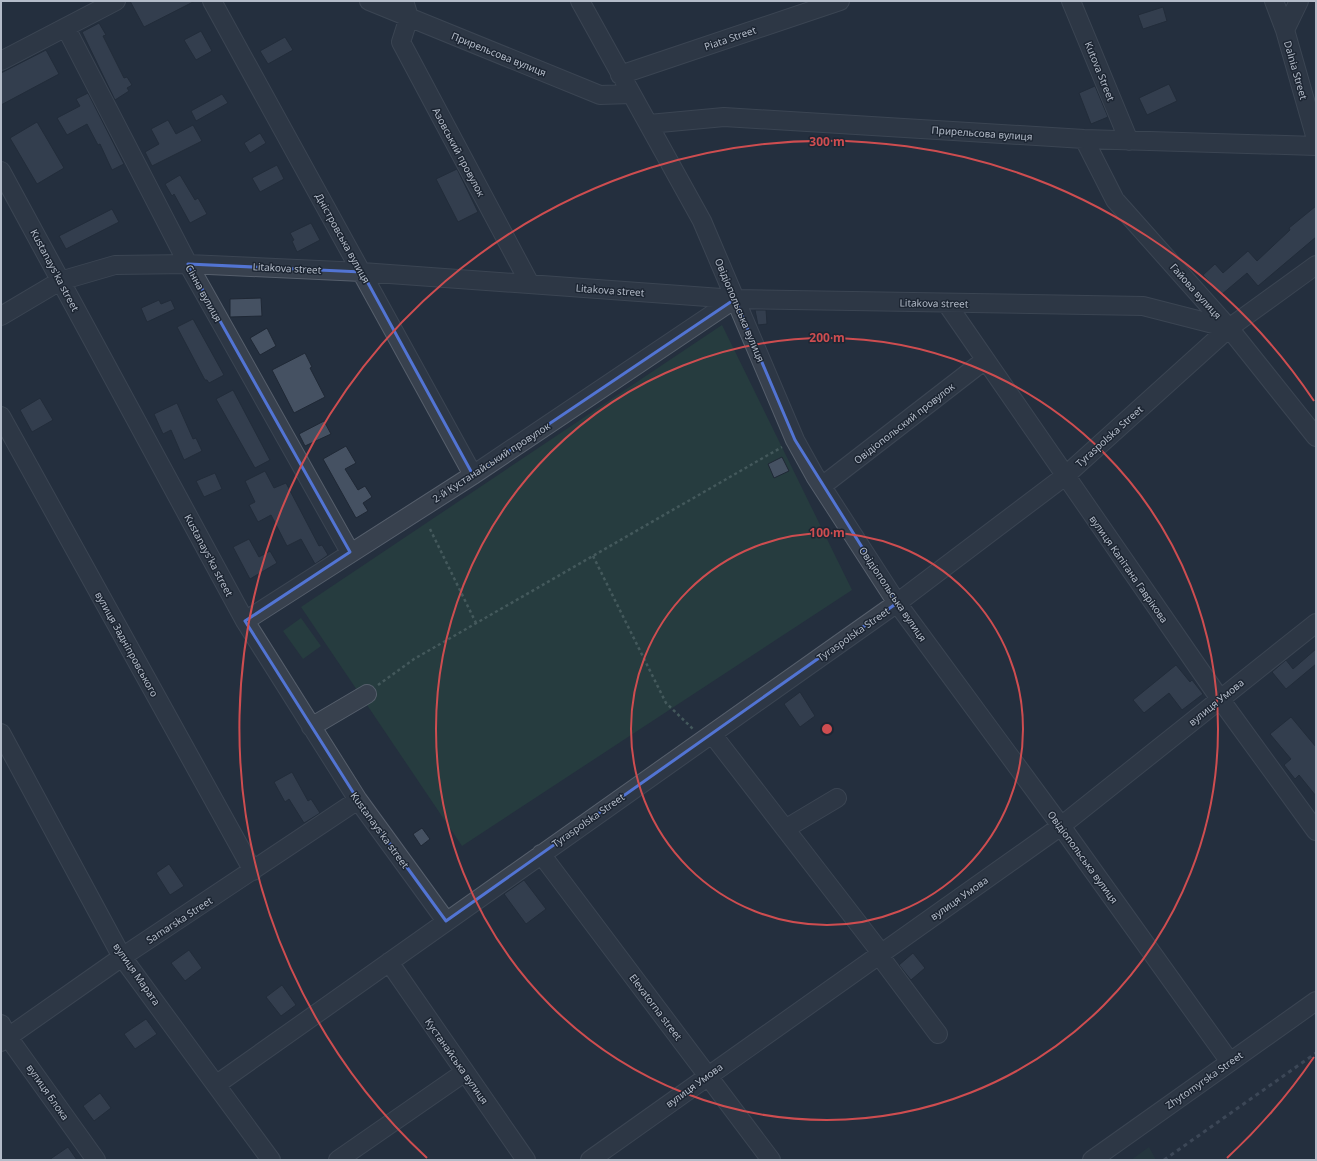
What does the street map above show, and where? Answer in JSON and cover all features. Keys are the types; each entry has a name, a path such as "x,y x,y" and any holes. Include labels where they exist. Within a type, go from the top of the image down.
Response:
{"street":[{"path":"1,62 116,1"},
{"name":"Дністровська вулиця","path":"212,1 473,475"},
{"name":"Прирельсова вулиця","path":"369,1 406,9 600,95 631,94"},
{"name":"Овідіопольська вулиця","path":"580,1 702,221 795,440 822,486 897,603 1061,826 1230,1062"},
{"name":"Piata Street","path":"620,75 840,1"},
{"name":"Kutova Street","path":"1071,1 1129,141"},
{"name":"Dalnia Street","path":"1274,1 1285,30 1316,140"},
{"path":"1285,30 1299,1"},
{"name":"Азовський провулок","path":"406,9 401,42 530,284"},
{"name":"Сінна вулиця","path":"66,28 188,264 350,552"},
{"name":"Прирельсова вулиця","path":"649,124 724,117 1084,139 1316,146"},
{"name":"Гайова вулиця","path":"1084,139 1115,200 1229,328 1316,437"},
{"name":"Kustanays'ka street","path":"1,171 245,621 358,800 446,921"},
{"name":"Litakova street","path":"1,316 60,281 115,265 188,264 362,272 735,299 947,304 1143,306 1229,328"},
{"name":"Tyraspolska Street","path":"217,1084 897,603 1065,476 1229,328 1316,265"},
{"name":"2-й Кустанайський провулок","path":"245,621 350,552 473,475 735,299"},
{"name":"вулиця Капітана Гаврікова","path":"947,304 1220,699 1316,831"},
{"name":"Овідіопольский провулок","path":"822,486 985,360"},
{"name":"вулиця Задніпровського","path":"1,416 253,871"},
{"name":"вулиця Умова","path":"590,1160 1061,826 1316,622"},
{"path":"311,727 367,694"},
{"name":"вулиця Марата","path":"1,733 122,957 217,1084 271,1160"},
{"path":"708,737 785,829 880,954 938,1034"},
{"path":"785,829 837,798"},
{"name":"Samarska Street","path":"3,1034 253,871 358,800"},
{"name":"Elevatorna street","path":"541,854 771,1160"},
{"name":"Кустанайська вулиця","path":"389,962 526,1160"},
{"name":"Zhytomyrska Street","path":"1092,1160 1316,1001"},
{"name":"вулиця Блока","path":"3,1034 96,1160"},
{"path":"338,1160 465,1072"}],"path":[{"path":"367,694 414,659 795,440"},
{"path":"430,530 476,623"},
{"path":"593,556 666,703 708,737"}],"highlighted area":[{"path":"188,264 362,272 473,475 735,299 795,440 897,603 446,921 358,800 245,621 350,552"}],"green space":[{"path":"722,325 852,590 462,846 301,607"},
{"path":"301,618 321,646 303,659 283,631"},
{"path":"1149,1147 1156,1160 1131,1160"}],"building":[{"path":"130,1 195,1 144,27"},
{"path":"1163,7 1167,21 1143,29 1138,15"},
{"path":"99,23 106,35 103,36 124,78 127,77 132,85 127,88 129,91 115,100 82,32"},
{"path":"201,31 212,51 196,60 184,40"},
{"path":"285,37 293,50 268,64 260,51"},
{"path":"46,50 59,74 1,105 1,73"},
{"path":"1169,84 1177,101 1147,115 1139,98"},
{"path":"1095,86 1108,117 1091,124 1079,93"},
{"path":"88,93 124,164 112,170 100,144 98,145 87,124 67,135 57,118 80,106 76,99"},
{"path":"222,94 228,103 196,121 191,111"},
{"path":"168,120 176,134 193,125 202,141 152,166 145,152 159,144 151,129"},
{"path":"37,122 64,168 37,184 10,138"},
{"path":"260,133 266,143 250,153 244,143"},
{"path":"277,165 284,179 260,192 252,178"},
{"path":"457,169 478,212 458,222 436,179"},
{"path":"180,175 195,200 198,198 207,214 190,223 174,194 172,196 165,184"},
{"path":"1316,206 1316,237 1258,286 1247,273 1221,295 1203,275 1215,264 1223,273 1248,251 1257,261 1290,230 1289,228"},
{"path":"112,209 119,222 66,249 59,236"},
{"path":"311,223 320,240 297,252 292,241 294,240 290,233"},
{"path":"261,298 262,316 230,317 230,299"},
{"path":"159,300 161,304 171,300 175,309 147,322 141,308"},
{"path":"755,310 766,310 767,324 758,325"},
{"path":"193,319 224,375 209,383 205,380 177,327"},
{"path":"267,328 276,346 260,355 250,338"},
{"path":"305,353 312,367 310,368 325,397 294,413 272,370"},
{"path":"233,390 270,460 255,468 216,399"},
{"path":"40,398 53,420 32,432 20,410"},
{"path":"177,403 193,439 196,438 202,451 184,460 171,430 163,434 154,414"},
{"path":"324,421 331,434 305,446 299,434"},
{"path":"346,446 356,463 345,469 358,490 365,486 372,497 363,503 368,511 356,518 323,459"},
{"path":"782,457 789,471 774,478 768,464"},
{"path":"265,471 274,488 286,483 319,546 322,545 328,555 315,564 301,539 287,546 271,515 258,522 249,505 255,502 245,481"},
{"path":"215,473 222,489 204,497 196,481"},
{"path":"249,539 259,557 270,551 277,563 250,579 233,547"},
{"path":"1316,649 1316,664 1286,689 1272,672 1286,660 1293,669"},
{"path":"1176,665 1190,682 1192,680 1203,694 1182,710 1169,693 1144,713 1133,700"},
{"path":"800,692 815,716 800,727 784,704"},
{"path":"1291,717 1316,747 1316,796 1299,775 1295,779 1284,765 1291,759 1270,734"},
{"path":"292,772 308,801 311,799 320,813 304,823 289,799 285,802 274,782"},
{"path":"422,828 430,839 421,846 413,834"},
{"path":"169,864 184,886 170,895 156,873"},
{"path":"524,880 546,909 526,924 504,894"},
{"path":"189,950 202,968 185,981 171,963"},
{"path":"913,953 925,968 911,980 899,965"},
{"path":"282,985 296,1005 281,1016 266,997"},
{"path":"146,1019 157,1034 135,1049 124,1034"},
{"path":"100,1093 111,1108 94,1121 83,1106"},
{"path":"68,1147 77,1160 49,1160"}],"railway":[{"path":"1164,1160 1316,1053"}]}
